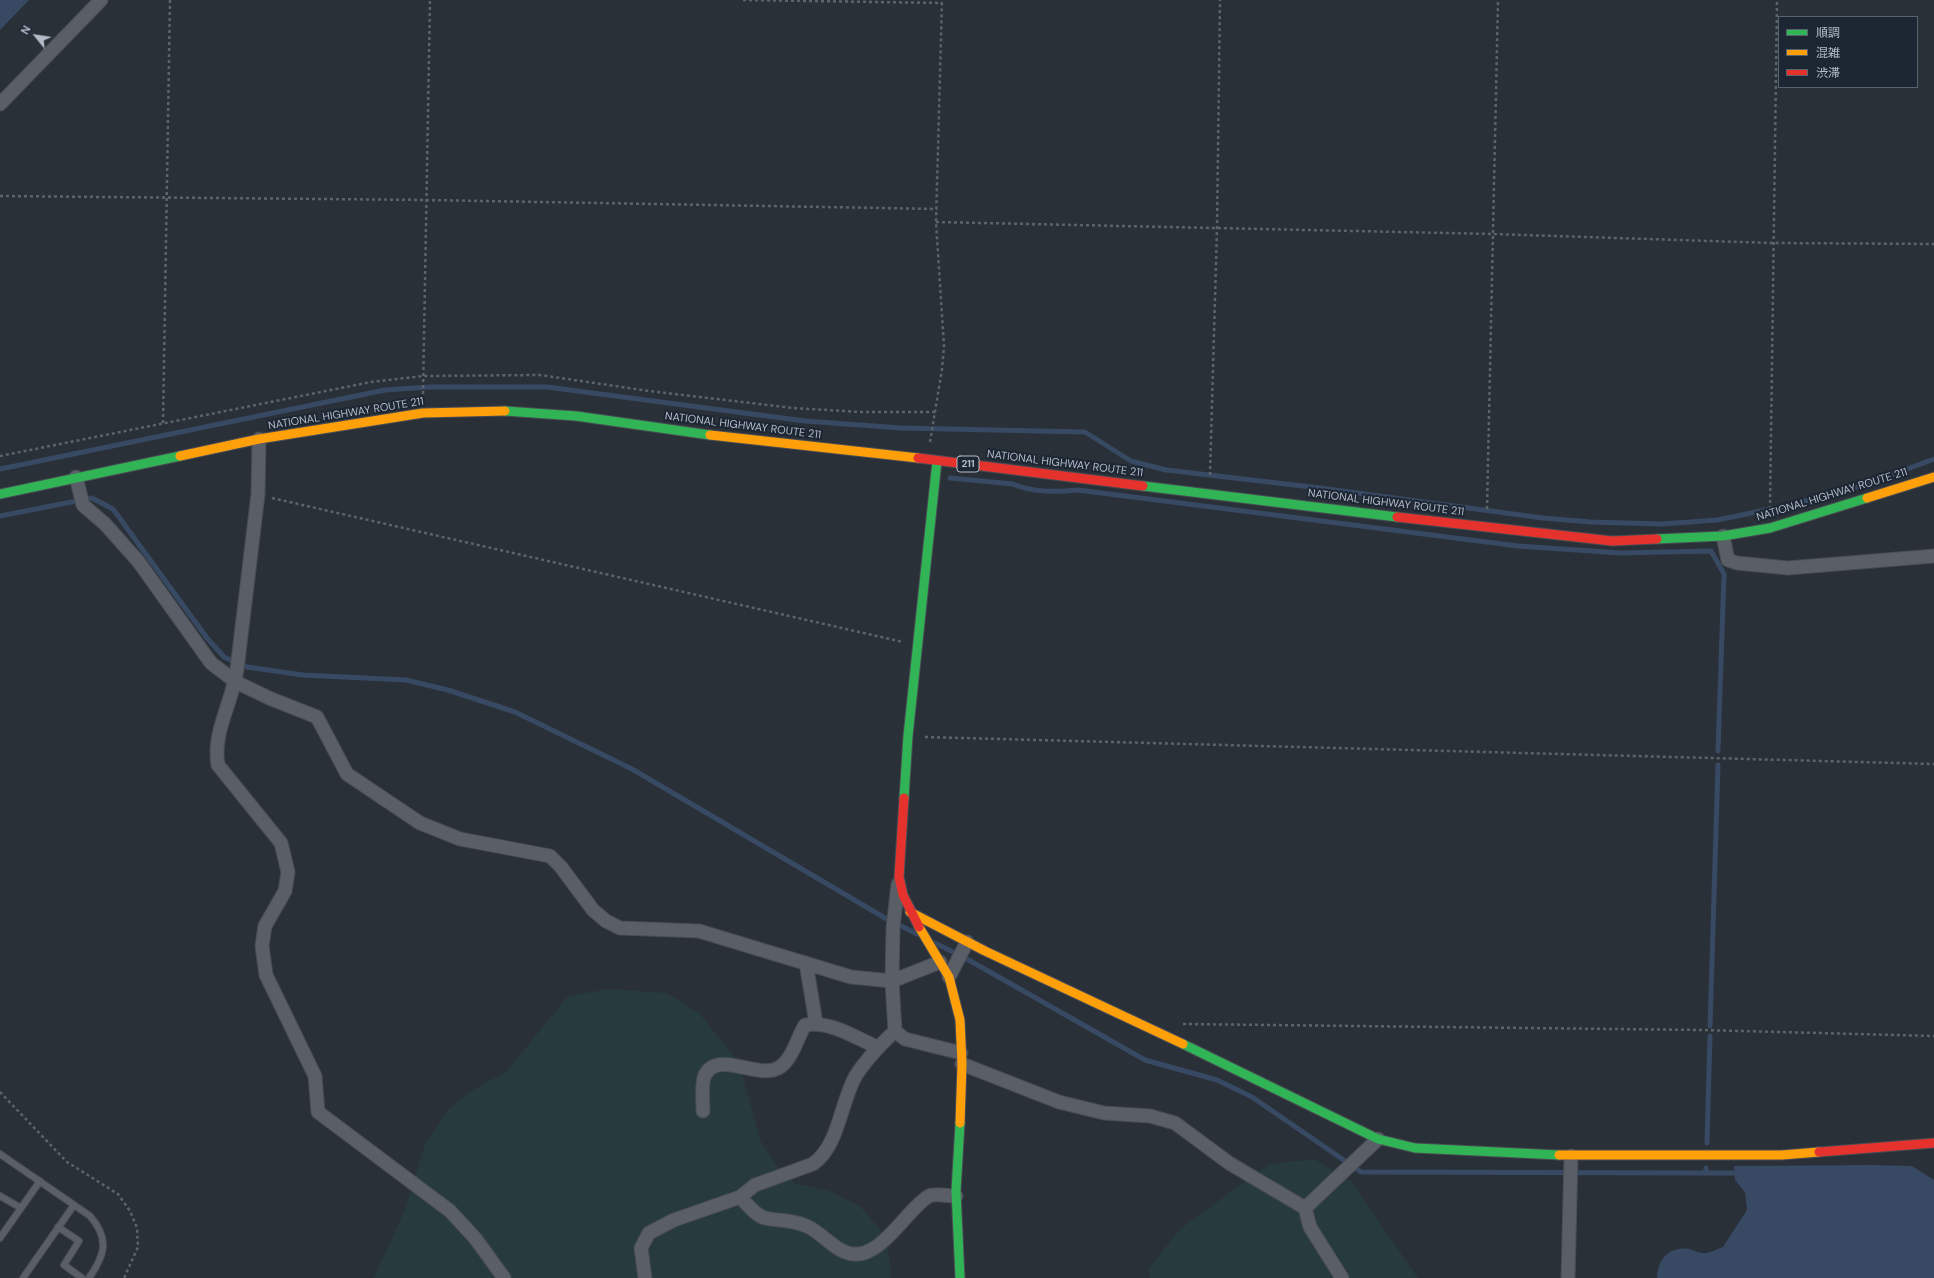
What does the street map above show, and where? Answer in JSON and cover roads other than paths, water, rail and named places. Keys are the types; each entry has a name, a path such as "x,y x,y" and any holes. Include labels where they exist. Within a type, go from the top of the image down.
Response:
{"main road":[{"name":"NATIONAL HIGHWAY ROUTE 211","path":"0,494 259,439 422,413 506,411 576,416 698,434 926,459 1486,528 1612,541 1723,536 1770,528 1934,477"},
{"path":"937,461 908,736 899,877 903,895 910,912 949,977 960,1020 960,1139 956,1196 960,1278"},
{"path":"910,912 965,946 1141,1024 1315,1110 1378,1139 1415,1148 1571,1161 1782,1155 1934,1143"}],"street":[{"path":"0,104 101,0"},
{"path":"259,439 258,494 237,669 219,734 216,751 218,765 281,843 288,872 285,891 266,926 262,946 266,975 315,1076 318,1112 450,1211 475,1238 504,1278"},
{"path":"76,477 83,505 106,524 138,561 211,663 237,669 269,698 316,717 347,774 420,823 460,839 550,856 561,867 593,910 606,922 620,928 699,931 851,977 892,981 940,962"},
{"path":"1723,536 1728,560 1737,563 1788,568 1934,556"},
{"path":"895,1031 892,981 894,922 899,877"},
{"path":"949,977 965,946"},
{"path":"806,963 816,1023"},
{"path":"703,1112 704,1076 709,1069 722,1064 766,1072 780,1067 791,1054 805,1025 816,1023 837,1029 877,1047"},
{"path":"895,1031 906,1039 961,1058 1059,1102 1104,1113 1150,1116 1175,1123 1229,1163 1305,1208 1310,1227 1342,1278"},
{"path":"645,1278 641,1248 649,1233 674,1220 740,1197 755,1185 813,1164 821,1158 829,1147 855,1078 877,1047 895,1031"},
{"path":"1305,1208 1378,1139"},
{"path":"1568,1278 1571,1161"},
{"path":"740,1197 754,1211 764,1218 792,1221 806,1226 845,1252 860,1253 876,1248 916,1206 930,1196 956,1196"}],"lane":[{"path":"0,1154 74,1204 90,1216 98,1225 104,1247 101,1258 88,1278"},
{"path":"0,1238 40,1181"},
{"path":"0,1196 21,1208"},
{"path":"23,1278 74,1204"},
{"path":"58,1227 79,1241 64,1265 82,1278"}],"water":[{"path":"0,0 29,0 0,30"},
{"path":"1734,1166 1912,1166 1934,1180 1934,1278 1657,1278 1662,1260 1671,1252 1690,1249 1699,1253 1704,1253 1723,1247 1747,1210 1745,1192 1735,1180"}],"waterway":[{"path":"0,469 385,390 429,387 547,387 805,421 901,428 1085,432 1131,461 1166,470 1320,488 1543,518 1591,522 1662,524 1717,520 1794,504 1860,486 1934,459"},
{"path":"950,478 1013,484 1037,490 1078,490 1518,546 1621,553 1711,551 1724,574 1718,751"},
{"path":"0,516 92,498 113,509 207,638 224,657 247,667 303,675 406,680 448,690 515,712 632,769 885,918 917,934"},
{"path":"1710,1026 1718,765"},
{"path":"935,943 967,959 1145,1060 1217,1080 1252,1097 1361,1172 1706,1173"},
{"path":"1707,1143 1710,1036"},
{"path":"1706,1168 1706,1173 1734,1173"}]}
